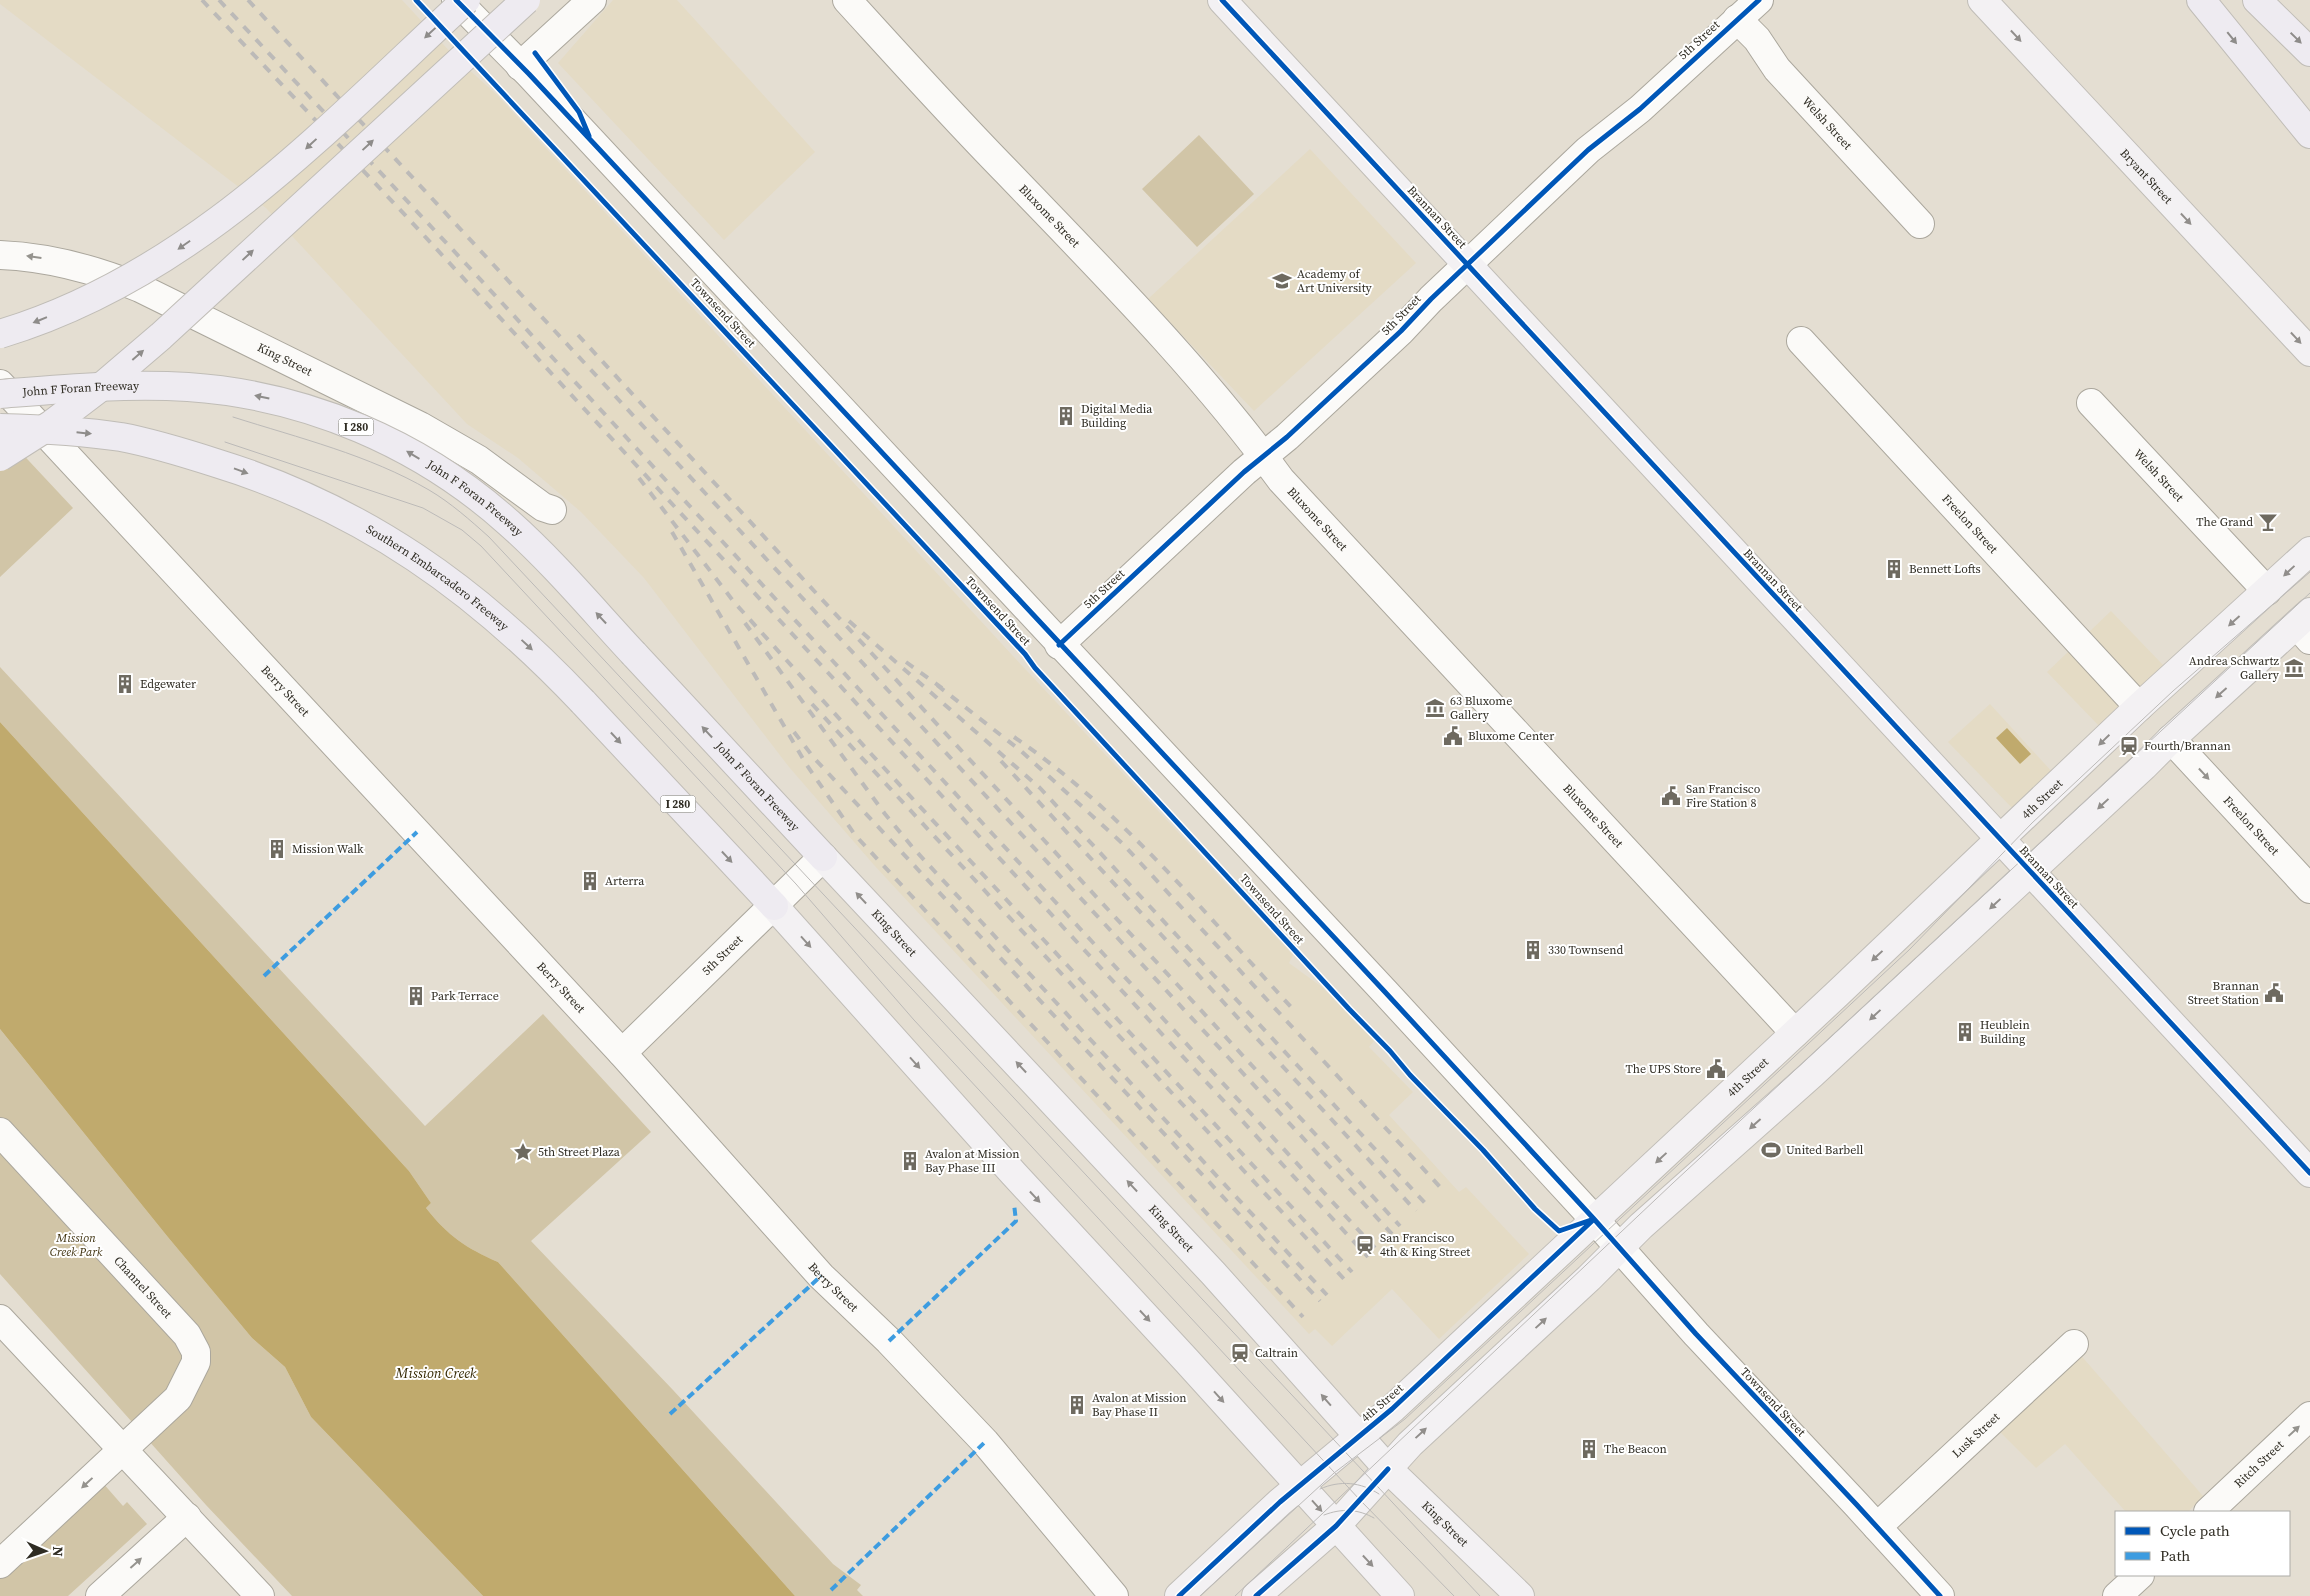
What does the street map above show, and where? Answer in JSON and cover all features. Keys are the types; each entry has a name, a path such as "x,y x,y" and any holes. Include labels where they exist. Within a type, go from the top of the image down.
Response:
{"highway":[{"path":"0,334 74,306 129,279 175,252 220,220 268,184 466,0"},
{"path":"0,456 52,424 106,383 161,336 526,0"},
{"path":"2201,0 2310,134"},
{"path":"2257,0 2310,52"},
{"name":"John F Foran Freeway","path":"0,394 76,388 188,387 236,392 285,402 336,418 396,445 455,480 509,523 823,857"},
{"name":"Southern Embarcadero Freeway","path":"0,428 47,429 122,438 241,470 299,493 357,521 411,553 462,589 509,628 583,702 774,906"}],"main road":[{"name":"Brannan Street","path":"1222,0 2310,1174"},
{"name":"Bryant Street","path":"1982,0 2310,352"},
{"name":"4th Street","path":"1179,1596 1299,1486 1392,1409 1795,1033 2139,707 2310,551"},
{"path":"1256,1596 1336,1526 1410,1444 1619,1248 2144,766 2171,738 2306,626"},
{"name":"King Street","path":"823,857 1213,1273 1388,1469 1520,1596"},
{"path":"774,906 1012,1173 1186,1360 1400,1596"}],"street":[{"path":"456,0 528,60 592,0"},
{"name":"Bluxome Street","path":"847,0 912,72 1123,294 1241,425 1281,480 1795,1033"},
{"name":"5th Street","path":"1059,645 1171,540 1287,437 1401,331 1431,299 1588,150 1640,109 1759,0"},
{"name":"Welsh Street","path":"1737,19 1757,39 1777,69 1920,224"},
{"name":"Townsend Street","path":"528,60 579,112 592,145 1059,645 1162,752 1594,1219 1709,1348 1877,1526 1940,1596"},
{"name":"King Street","path":"0,255 23,256 68,263 106,274 140,288 420,426 479,460 544,507 552,510"},
{"name":"Freelon Street","path":"1801,341 2139,707"},
{"name":"Berry Street","path":"0,384 622,1053 822,1276 889,1342 985,1442 1114,1596"},
{"name":"Welsh Street","path":"2091,403 2267,591"},
{"name":"Freelon Street","path":"2171,738 2310,889"},
{"name":"5th Street","path":"622,1053 823,857"},
{"name":"Channel Street","path":"0,1132 187,1335 196,1352 196,1362 178,1398 0,1564"},
{"path":"0,1319 260,1596"},
{"name":"Lusk Street","path":"1877,1526 2074,1344"},
{"name":"Ritch Street","path":"2209,1511 2310,1416"},
{"path":"100,1596 187,1517"},
{"path":"2117,1596 2139,1576"}],"shaded area":[{"path":"0,0 402,0 455,57 497,95 1013,656 1293,955 1289,963 1322,987 1374,1041 1369,1047 1413,1092 1389,1115 1459,1192 1466,1187 1529,1254 1439,1339 1392,1289 1332,1346 1315,1329 1309,1334 874,865 789,767 644,578 581,512 518,458 467,424 266,208 0,4"},
{"path":"613,0 677,0 815,152 724,240 558,63"},
{"name":"Academy of Art University","path":"1310,149 1416,263 1254,411 1148,299"},
{"path":"2111,611 2164,666 2101,728 2047,672"},
{"path":"1990,704 2054,774 2015,811 1948,742"},
{"path":"2078,1352 2203,1496 2189,1511 2125,1511 2065,1444 2036,1468 1997,1429"}],"green space":[{"path":"1199,135 1254,194 1197,247 1142,189"},
{"path":"0,430 73,508 0,577"},
{"path":"0,667 425,1126 543,1014 651,1132 531,1241 673,1390 833,1564 861,1585 857,1590 863,1596 795,1596 498,1262 476,1252 458,1240 434,1218 426,1208 431,1203 409,1171 0,722"},
{"name":"Mission Creek Park","path":"0,1029 252,1338 285,1367 311,1417 483,1596 292,1596 206,1505 0,1274"},
{"path":"102,1482 123,1506 127,1502 147,1524 68,1596 0,1596 0,1575"}],"water":[{"name":"Mission Creek","path":"0,722 409,1171 431,1203 426,1208 434,1218 458,1240 476,1252 498,1262 795,1596 483,1596 311,1417 285,1367 252,1338 0,1029"},
{"path":"2007,728 2031,754 2020,764 1996,738"}],"tram line":[{"path":"233,417 333,448 406,478 445,500 489,537 1480,1596"},
{"path":"225,442 423,508 462,530 481,546 796,884 914,1020 1360,1500 1454,1596"},
{"path":"1200,1596 1334,1473 1405,1419 1909,950 2032,823 2173,691 2310,572"},
{"path":"1235,1596 1673,1183 2310,593"},
{"path":"1320,1489 1343,1483 1365,1487 1379,1494"},
{"path":"1324,1515 1350,1510 1374,1518"}],"railway":[{"path":"202,0 406,216 1368,1257"},
{"path":"219,0 467,265 1376,1249"},
{"path":"248,0 1392,1234"},
{"path":"578,335 1400,1226"},
{"path":"639,478 734,602 873,756 1352,1272"},
{"path":"672,532 806,764 855,835 1303,1317"},
{"path":"849,621 1040,788 1425,1203"},
{"path":"745,623 885,814 914,849 1327,1295"},
{"path":"906,662 942,688"},
{"path":"937,685 1021,751 1122,843 1441,1188"},
{"path":"812,704 1344,1279"},
{"path":"794,732 814,758 1320,1301"},
{"path":"1014,737 1053,766 1126,829 1193,899 1291,1007"},
{"path":"1001,761 1416,1211"}],"marked path":[{"path":"264,976 417,832"},
{"path":"889,1341 1016,1221 1014,1204"},
{"path":"670,1414 821,1276"},
{"path":"831,1590 985,1442"}],"cycle path":[{"path":"416,0 1025,654 1035,668 1349,1009 1390,1051 1410,1075 1483,1150 1535,1209 1559,1231 1594,1219"},
{"path":"456,0 529,74 1385,992 1594,1219 1696,1334 1940,1596"},
{"path":"1222,0 2310,1173"},
{"path":"1059,645 1244,472 1287,437 1401,331 1431,299 1588,150 1640,109 1759,0"},
{"path":"535,53 579,112 589,136"},
{"path":"1179,1596 1280,1502 1392,1409 1592,1221"},
{"path":"1256,1596 1336,1526 1388,1469"}],"place":[{"name":"Academy of Art University","path":"1282,281"},
{"name":"Digital Media Building","path":"1066,416"},
{"name":"The Grand","path":"2268,522"},
{"name":"Bennett Lofts","path":"1894,569"},
{"name":"Andrea Schwartz Gallery","path":"2294,668"},
{"name":"Edgewater","path":"125,684"},
{"name":"63 Bluxome Gallery","path":"1435,708"},
{"name":"Bluxome Center","path":"1453,736"},
{"name":"Fourth/Brannan","path":"2129,746"},
{"name":"San Francisco Fire Station 8","path":"1671,796"},
{"name":"Mission Walk","path":"277,849"},
{"name":"Arterra","path":"590,881"},
{"name":"330 Townsend","path":"1533,950"},
{"name":"Brannan Street Station","path":"2274,993"},
{"name":"Park Terrace","path":"416,996"},
{"name":"Heublein Building","path":"1965,1032"},
{"name":"The UPS Store","path":"1716,1069"},
{"name":"United Barbell","path":"1771,1150"},
{"name":"5th Street Plaza","path":"523,1152"},
{"name":"Avalon at Mission Bay Phase III","path":"910,1161"},
{"name":"San Francisco 4th & King Street","path":"1365,1245"},
{"name":"Caltrain","path":"1240,1353"},
{"name":"Avalon at Mission Bay Phase II","path":"1077,1405"},
{"name":"The Beacon","path":"1589,1449"}]}
